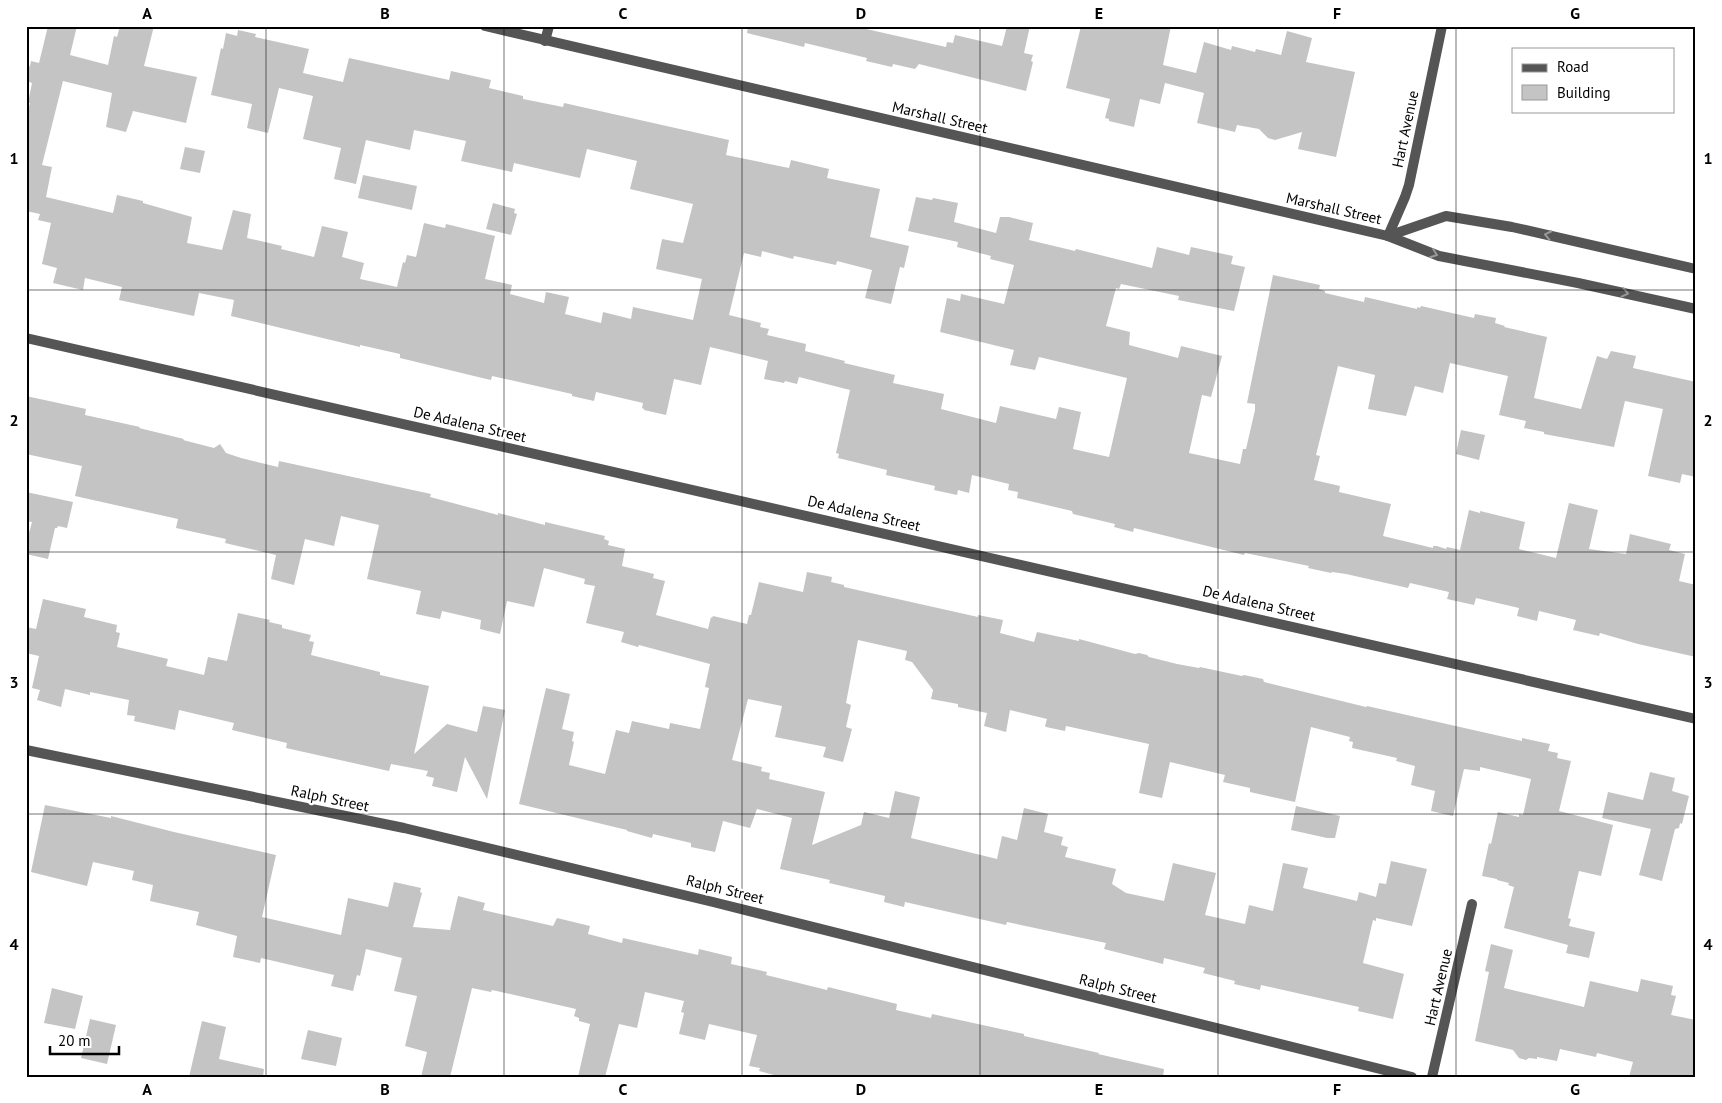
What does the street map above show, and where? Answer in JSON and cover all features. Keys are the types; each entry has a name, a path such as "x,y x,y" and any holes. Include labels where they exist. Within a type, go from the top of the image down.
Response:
{"street":[{"name":"Marshall Street","path":"485,26 1388,236 1439,256 1578,282 1696,309"},
{"path":"545,41 549,26"},
{"name":"Hart Avenue","path":"1388,236 1409,185 1442,26"},
{"name":"Marshall Street","path":"1388,236 1446,216 1512,227 1696,268"},
{"name":"De Adalena Street","path":"26,338 1696,719"},
{"name":"Ralph Street","path":"26,750 413,830 713,902 1412,1077"},
{"name":"Hart Avenue","path":"1432,1077 1472,904"}],"building":[{"path":"48,26 77,26 70,55 108,65 114,36 117,37 120,26 154,26 144,66 197,77 186,123 133,111 126,132 106,127 112,93 63,81 42,165 52,167 46,197 113,213 117,195 143,201 143,203 192,217 187,243 222,250 233,210 251,214 247,238 282,246 281,249 314,257 322,226 348,232 342,257 364,263 360,279 397,287 403,262 405,263 407,255 416,257 424,223 445,228 446,224 495,236 485,279 512,285 510,294 544,303 546,292 569,297 565,314 601,323 603,312 631,319 633,307 693,320 702,279 656,269 662,239 683,243 693,204 630,189 637,161 587,149 580,178 514,163 512,172 461,161 466,141 414,130 410,150 366,140 356,184 334,179 341,148 303,139 313,96 279,88 268,133 247,128 252,104 211,95 226,33 237,36 238,30 256,34 255,37 309,49 303,73 343,82 349,58 449,80 451,71 491,80 489,88 523,96 523,99 563,107 564,103 729,140 726,155 789,168 791,160 829,169 827,178 880,189 870,237 909,246 904,268 900,267 891,304 865,298 872,270 837,261 836,265 794,256 793,259 762,251 761,257 744,253 729,315 761,323 760,327 769,329 767,335 806,344 805,351 845,361 844,363 895,375 893,383 944,394 941,409 996,423 1000,406 1056,419 1059,407 1081,412 1073,449 1109,457 1127,378 1039,357 1035,370 1010,365 1014,350 940,332 947,298 960,301 961,294 1004,304 1014,265 990,259 991,256 957,247 958,242 908,231 916,197 958,203 954,222 996,233 1000,217 1009,217 1033,223 1029,240 1075,251 1076,249 1152,268 1157,247 1189,255 1191,247 1233,256 1231,264 1245,267 1234,311 1178,300 1179,296 1121,284 1119,289 1116,288 1106,326 1130,332 1129,345 1178,358 1181,346 1222,356 1211,397 1202,395 1189,453 1240,464 1243,449 1246,449 1255,410 1255,404 1247,403 1273,275 1320,285 1319,289 1325,291 1325,293 1364,302 1365,297 1417,309 1417,307 1420,308 1421,306 1474,318 1475,314 1496,318 1495,323 1504,327 1547,337 1534,398 1581,409 1597,356 1607,359 1611,351 1636,356 1633,368 1696,382 1696,477 1682,474 1680,483 1648,476 1663,409 1625,401 1614,447 1544,434 1544,432 1524,428 1526,421 1499,415 1508,376 1450,363 1443,393 1415,386 1406,416 1368,409 1375,375 1338,366 1316,455 1320,456 1314,480 1340,486 1339,492 1391,504 1383,536 1433,548 1433,546 1437,546 1460,550 1469,510 1525,522 1519,549 1556,558 1569,503 1598,510 1589,549 1626,554 1630,534 1671,544 1669,550 1685,554 1679,581 1696,585 1696,657 1600,633 1599,636 1573,630 1576,620 1539,611 1537,621 1517,616 1519,608 1476,598 1474,605 1447,599 1449,592 1410,583 1408,588 1245,553 1244,555 1134,528 1133,532 1114,527 1115,524 1073,514 1072,511 1017,498 1018,492 1008,490 1009,484 972,475 969,493 958,490 957,495 934,490 935,486 886,475 887,470 838,458 839,454 836,453 850,390 799,377 797,384 764,379 768,361 710,347 701,385 674,379 666,415 644,410 642,408 643,403 596,392 594,401 572,396 572,394 492,376 491,380 400,358 400,354 360,345 360,347 231,316 234,300 199,293 194,316 119,300 122,287 85,278 83,290 53,283 57,268 42,264 51,223 38,220 40,214 26,211 26,118 32,83 27,81 26,68 30,66 31,61 39,63"},
{"path":"748,26 853,26 946,47 947,42 953,43 955,35 1002,46 1007,26 1030,26 1024,53 1033,55 1031,61 1033,62 1026,91 919,64 915,69 893,64 892,67 866,61 867,58 805,43 804,47 747,33"},
{"path":"1081,26 1171,26 1163,65 1196,73 1204,42 1231,50 1232,46 1255,52 1256,49 1281,55 1287,31 1312,38 1306,62 1355,72 1336,157 1298,149 1302,132 1275,140 1268,138 1259,129 1237,125 1235,132 1197,123 1204,93 1165,83 1160,104 1140,99 1134,127 1109,121 1109,119 1105,118 1110,99 1066,88"},
{"path":"185,147 205,151 200,173 180,169"},
{"path":"363,175 417,186 412,210 358,198"},
{"path":"493,203 515,209 514,213 517,214 511,235 486,229"},
{"path":"26,396 86,409 85,415 140,427 214,448 220,444 226,453 278,467 279,461 431,494 430,497 498,515 498,513 545,525 545,522 605,536 604,539 609,541 608,545 625,549 622,566 654,574 653,578 665,581 656,615 708,629 711,617 713,616 747,624 759,582 803,592 807,572 832,577 831,582 844,585 844,587 978,617 978,615 1003,620 1000,633 1034,642 1037,632 1079,641 1079,639 1177,664 1263,679 1264,682 1366,707 1522,741 1522,738 1550,744 1548,751 1558,753 1557,758 1571,761 1559,811 1613,825 1601,876 1579,871 1568,918 1571,919 1569,926 1595,932 1589,958 1566,953 1568,945 1504,928 1514,887 1508,885 1509,883 1482,876 1498,812 1519,817 1519,814 1523,815 1531,779 1480,767 1480,771 1464,769 1453,816 1431,811 1435,791 1411,785 1415,766 1396,761 1397,758 1352,748 1353,742 1349,741 1350,737 1311,727 1295,802 1250,792 1250,788 1223,782 1225,775 1170,762 1162,798 1139,793 1149,744 1066,726 1065,731 1046,727 1047,719 1010,710 1006,732 984,726 987,713 958,707 958,704 931,699 933,690 912,662 905,660 907,651 858,640 846,703 851,705 846,727 852,729 843,762 823,757 826,747 775,737 782,706 748,699 732,760 762,767 761,771 770,773 769,779 825,792 812,845 861,825 864,812 889,818 895,791 920,797 911,838 997,859 1002,836 1017,840 1024,808 1048,814 1044,832 1063,837 1061,845 1068,847 1065,857 1116,869 1112,884 1126,893 1164,901 1173,863 1216,873 1205,915 1245,924 1249,905 1273,911 1283,863 1308,868 1303,888 1357,901 1359,892 1376,897 1379,883 1386,884 1391,861 1427,869 1412,926 1376,918 1376,921 1373,920 1363,963 1404,974 1393,1019 1358,1011 1359,1007 1261,985 1260,990 1234,984 1235,981 1203,973 1205,968 1164,958 1163,964 1104,949 1106,943 1007,922 1006,925 905,902 904,907 884,902 885,896 829,883 830,880 780,869 792,818 757,809 750,828 723,821 715,852 691,847 691,843 653,834 652,838 627,830 519,804 546,688 570,694 562,729 574,732 569,765 605,774 616,730 629,733 632,721 669,729 670,723 700,729 709,688 705,687 710,664 621,642 624,632 586,623 595,586 584,584 585,579 544,568 534,607 507,601 500,634 480,629 481,620 442,611 440,619 416,614 421,591 367,579 379,525 341,516 334,546 305,539 294,585 271,579 276,555 225,543 226,539 176,528 178,519 75,496 82,466 26,454"},
{"path":"1461,430 1485,435 1479,460 1456,454"},
{"path":"26,492 73,502 67,528 58,526 55,528 48,559 26,554 26,544 32,522 26,521"},
{"path":"43,599 86,609 84,617 117,625 116,632 120,633 117,647 168,659 166,666 204,675 208,657 227,661 238,613 270,620 269,622 282,625 282,628 311,635 309,641 314,642 311,655 380,672 380,675 429,686 414,754 447,724 477,732 483,706 505,710 487,799 465,757 457,792 432,786 434,778 426,776 428,771 391,764 389,771 286,748 287,743 232,730 234,723 179,710 175,730 134,721 135,716 127,715 129,700 90,692 90,695 65,689 61,707 37,700 40,690 32,688 39,656 26,653 26,627 36,629"},
{"path":"1650,772 1675,778 1672,791 1689,796 1682,824 1680,823 1679,828 1675,829 1662,881 1639,875 1651,829 1602,818 1608,792 1643,800"},
{"path":"45,805 111,818 111,816 276,855 262,917 341,935 348,898 388,907 394,882 421,888 420,892 422,893 413,927 450,930 458,896 485,903 483,910 553,926 557,918 590,926 588,934 622,943 623,938 698,955 699,949 732,957 731,964 767,972 766,975 827,990 828,987 897,1004 896,1010 931,1018 932,1014 1024,1034 1024,1036 1164,1069 1163,1077 781,1077 759,1071 760,1068 749,1066 757,1035 709,1024 705,1040 679,1034 684,1013 681,1012 684,1001 645,992 637,1028 619,1024 605,1077 578,1077 590,1024 579,1021 579,1018 574,1016 576,1009 492,990 491,992 472,988 450,1077 421,1077 427,1052 405,1046 417,996 394,991 402,958 366,949 360,976 357,975 353,991 331,986 334,975 261,958 260,963 233,957 237,936 196,925 199,912 150,901 153,885 132,880 134,871 93,862 87,886 31,872"},
{"path":"1296,806 1340,816 1335,838 1291,830"},
{"path":"1491,944 1513,950 1504,988 1584,1007 1590,981 1638,992 1641,979 1673,986 1671,995 1676,996 1671,1015 1696,1020 1696,1077 1629,1077 1633,1062 1597,1053 1596,1057 1560,1049 1557,1061 1537,1057 1537,1059 1529,1058 1526,1060 1519,1058 1513,1050 1475,1041 1489,972 1485,971"},
{"path":"52,988 83,996 75,1029 44,1023"},
{"path":"90,1019 116,1025 107,1064 81,1058"},
{"path":"202,1021 226,1027 219,1059 264,1069 263,1077 189,1077"},
{"path":"308,1030 342,1038 336,1066 301,1059"}]}
